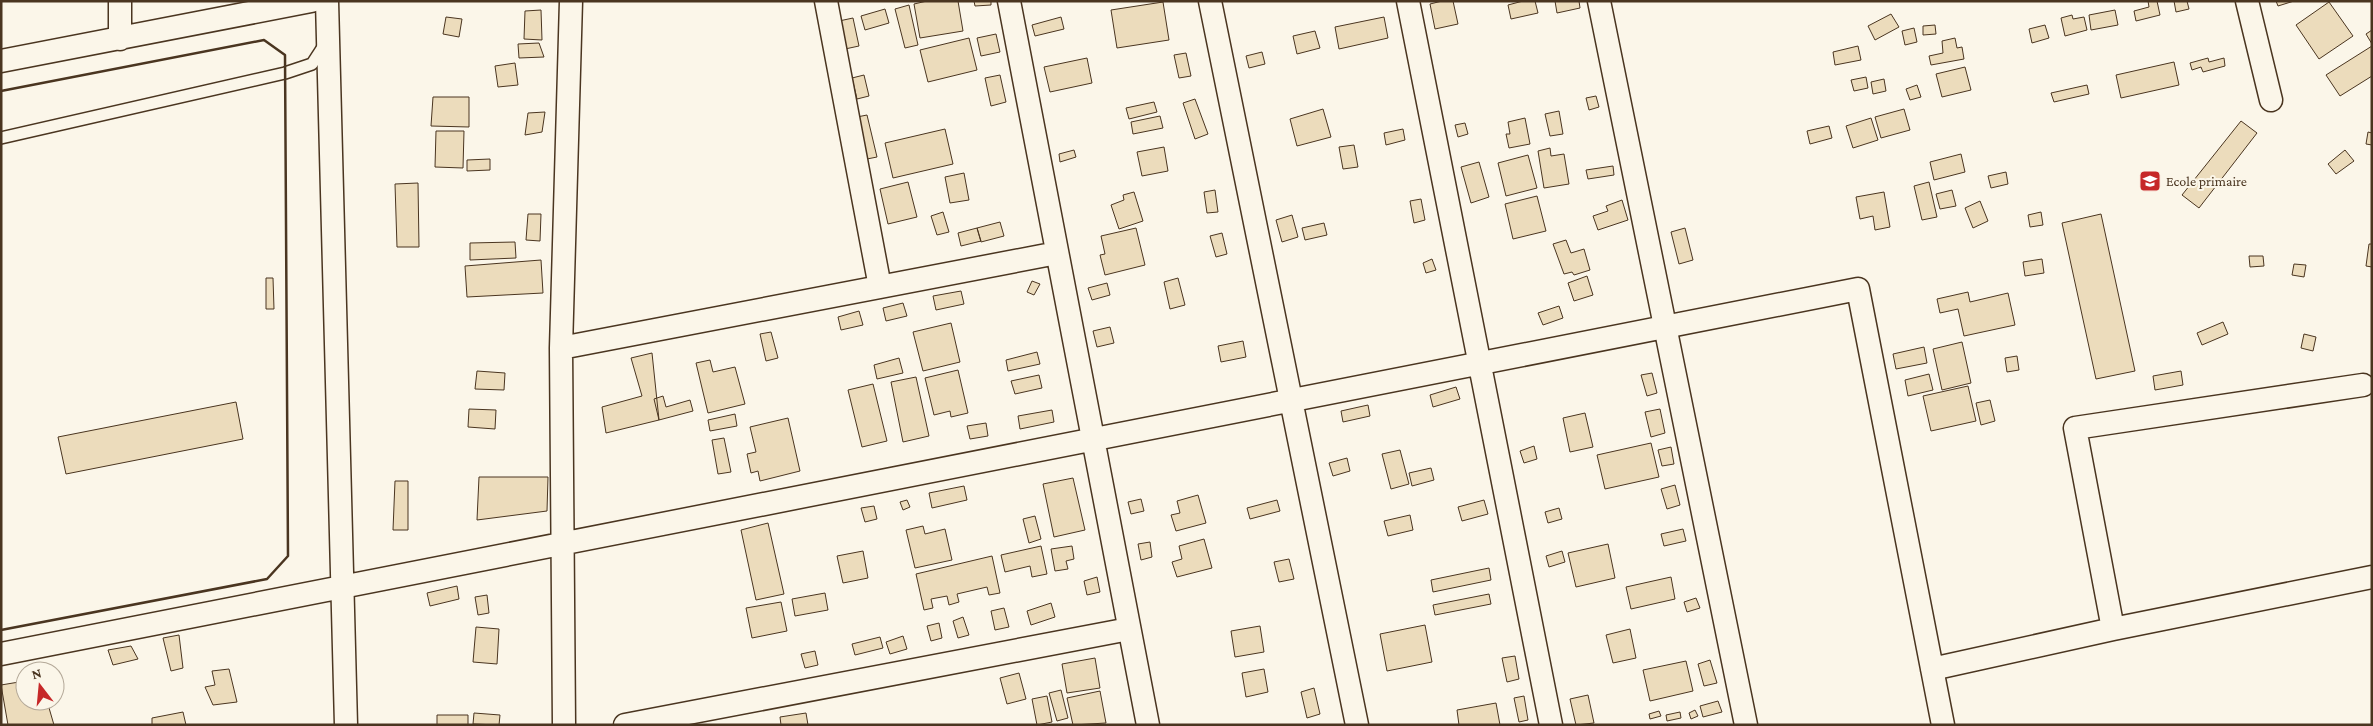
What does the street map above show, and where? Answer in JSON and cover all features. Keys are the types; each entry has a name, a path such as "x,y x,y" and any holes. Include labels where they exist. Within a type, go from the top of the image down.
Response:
{"street":[{"path":"120,1 120,39"},
{"path":"1,61 311,1"},
{"path":"327,1 346,725"},
{"path":"564,725 560,348 571,1"},
{"path":"826,1 880,287"},
{"path":"1010,1 1148,725"},
{"path":"1210,1 1357,725"},
{"path":"1408,1 1551,725"},
{"path":"1599,1 1746,725"},
{"path":"2247,1 2271,100"},
{"path":"560,348 1057,253"},
{"path":"1,654 1858,289 1943,725"},
{"path":"2113,629 2075,428 2363,385"},
{"path":"1932,669 2113,629 2372,577"},
{"path":"625,725 1129,629"}],"lane":[{"path":"1,138 285,73 312,64 328,41"}],"building":[{"path":"927,1 958,1 963,31 920,38 914,4"},
{"path":"974,1 991,1 991,5 975,6"},
{"path":"1453,1 1458,24 1435,29 1430,4"},
{"path":"1523,1 1535,1 1538,13 1511,19 1508,5"},
{"path":"1555,1 1579,1 1580,8 1557,13"},
{"path":"2148,1 2157,1 2160,15 2136,21 2134,11 2149,7"},
{"path":"2174,1 2187,1 2189,9 2176,12"},
{"path":"2276,1 2294,1 2278,6"},
{"path":"1163,2 1169,40 1117,48 1111,10"},
{"path":"2329,2 2353,36 2319,59 2296,25"},
{"path":"909,5 918,45 905,48 895,9"},
{"path":"885,9 889,23 865,30 861,16"},
{"path":"541,10 542,40 524,39 525,11"},
{"path":"2115,10 2118,25 2091,30 2089,15"},
{"path":"1891,14 1899,27 1875,40 1868,26"},
{"path":"2072,15 2073,19 2084,17 2087,30 2065,36 2061,18"},
{"path":"446,17 462,19 459,37 443,34"},
{"path":"1061,17 1064,29 1035,36 1032,25"},
{"path":"1384,17 1388,38 1339,49 1335,27"},
{"path":"853,18 859,46 845,49 839,21"},
{"path":"1935,25 1936,34 1923,35 1923,26"},
{"path":"2045,25 2049,38 2032,43 2029,29"},
{"path":"1914,28 1917,42 1905,45 1902,31"},
{"path":"2372,30 2372,44 2366,34"},
{"path":"1315,31 1320,48 1297,54 1293,36"},
{"path":"996,34 1000,52 981,56 977,38"},
{"path":"969,38 977,70 928,82 920,50"},
{"path":"1955,38 1957,48 1962,47 1964,59 1931,65 1929,56 1943,53 1942,41"},
{"path":"539,43 544,57 519,58 518,44"},
{"path":"1858,46 1861,60 1835,65 1833,52"},
{"path":"2372,46 2372,76 2340,96 2326,75"},
{"path":"1262,52 1265,64 1249,68 1246,56"},
{"path":"1186,53 1191,76 1179,78 1174,55"},
{"path":"1087,58 1092,83 1050,92 1044,67"},
{"path":"2208,58 2209,62 2224,58 2225,66 2203,72 2201,67 2192,70 2190,63"},
{"path":"2174,62 2179,85 2121,98 2116,75"},
{"path":"515,63 518,85 498,87 495,66"},
{"path":"1965,67 1971,90 1942,97 1936,74"},
{"path":"864,75 869,96 857,99 852,78"},
{"path":"1000,75 1006,102 991,106 985,78"},
{"path":"1866,77 1868,88 1854,91 1851,80"},
{"path":"1884,79 1886,91 1873,94 1871,82"},
{"path":"1917,85 1921,97 1910,100 1906,89"},
{"path":"2087,85 2089,94 2054,102 2051,93"},
{"path":"1596,96 1599,107 1589,110 1586,98"},
{"path":"433,97 469,97 469,127 431,126"},
{"path":"1195,99 1208,134 1195,139 1183,103"},
{"path":"1154,102 1157,112 1129,119 1126,108"},
{"path":"1323,109 1331,137 1297,146 1290,119"},
{"path":"1904,109 1910,130 1881,138 1875,117"},
{"path":"1559,111 1563,134 1550,136 1545,114"},
{"path":"545,112 542,132 525,135 528,113"},
{"path":"867,115 877,157 867,159 857,117"},
{"path":"1160,116 1163,128 1133,134 1131,122"},
{"path":"1525,118 1530,144 1509,148 1506,134 1510,134 1508,122"},
{"path":"1871,118 1878,140 1853,148 1846,126"},
{"path":"2241,121 2257,133 2199,208 2182,195"},
{"path":"1465,123 1468,134 1458,137 1455,125"},
{"path":"1829,126 1832,138 1810,144 1807,131"},
{"path":"945,129 953,164 893,178 885,143"},
{"path":"1403,129 1405,140 1386,145 1384,133"},
{"path":"436,131 464,131 463,168 435,167"},
{"path":"2368,132 2372,133 2372,145 2366,144"},
{"path":"1354,145 1358,167 1343,169 1339,147"},
{"path":"1164,147 1168,171 1142,176 1137,152"},
{"path":"1550,148 1551,156 1564,154 1569,184 1544,188 1538,151"},
{"path":"1074,150 1076,157 1060,162 1059,154"},
{"path":"2345,150 2354,161 2336,174 2328,164"},
{"path":"1961,154 1965,172 1934,180 1930,162"},
{"path":"1528,155 1537,188 1506,196 1498,163"},
{"path":"490,159 490,170 467,171 467,160"},
{"path":"1479,162 1489,197 1471,203 1461,167"},
{"path":"1613,166 1614,175 1588,179 1586,170"},
{"path":"2006,172 2008,184 1991,188 1988,176"},
{"path":"964,173 969,200 950,203 945,177"},
{"path":"908,182 917,217 888,224 880,189"},
{"path":"1929,182 1937,217 1922,220 1914,186"},
{"path":"418,183 419,247 397,247 395,184"},
{"path":"1215,190 1218,212 1207,213 1204,192"},
{"path":"1952,190 1956,206 1940,209 1936,194"},
{"path":"1134,192 1143,221 1119,229 1111,205 1124,200 1123,195"},
{"path":"1884,192 1890,227 1875,230 1873,216 1860,219 1856,197"},
{"path":"1537,196 1546,231 1513,239 1505,204"},
{"path":"1421,199 1425,220 1414,223 1410,201"},
{"path":"1622,200 1628,220 1598,230 1593,216 1608,211 1606,206"},
{"path":"1980,201 1988,221 1973,228 1965,208"},
{"path":"943,212 949,232 937,235 931,216"},
{"path":"2041,212 2043,225 2030,227 2028,215"},
{"path":"528,214 541,214 540,241 526,240"},
{"path":"2101,214 2135,371 2096,379 2062,223"},
{"path":"1292,215 1298,237 1282,242 1276,220"},
{"path":"1000,222 1004,236 981,242 977,228"},
{"path":"1324,223 1327,235 1305,240 1302,228"},
{"path":"977,228 981,241 961,246 958,233"},
{"path":"1136,228 1145,265 1105,275 1100,255 1105,254 1101,236"},
{"path":"1685,228 1693,260 1679,264 1671,232"},
{"path":"1222,233 1227,254 1216,257 1210,236"},
{"path":"1566,240 1571,253 1584,249 1590,270 1574,275 1572,272 1564,274 1553,244"},
{"path":"515,242 516,258 470,260 470,243"},
{"path":"2369,244 2372,244 2372,267 2366,266"},
{"path":"2249,256 2263,256 2264,266 2250,267"},
{"path":"1432,259 1436,270 1426,273 1423,263"},
{"path":"2042,259 2044,273 2025,276 2023,262"},
{"path":"541,260 543,293 467,297 465,266"},
{"path":"2294,264 2306,265 2304,277 2292,275"},
{"path":"1587,276 1593,295 1574,301 1568,283"},
{"path":"266,278 273,278 274,309 266,309"},
{"path":"1178,278 1185,305 1170,309 1164,282"},
{"path":"1032,281 1040,284 1034,295 1027,292"},
{"path":"1107,283 1110,295 1092,300 1088,288"},
{"path":"961,291 964,304 936,310 933,296"},
{"path":"1968,292 1970,302 2008,293 2015,325 1964,336 1958,309 1940,313 1937,299"},
{"path":"903,303 907,316 886,321 883,308"},
{"path":"1559,306 1563,318 1543,325 1538,313"},
{"path":"859,311 863,325 841,330 838,317"},
{"path":"2223,322 2228,334 2202,345 2197,333"},
{"path":"951,323 960,362 923,371 913,332"},
{"path":"1110,327 1114,343 1097,347 1093,331"},
{"path":"771,332 778,358 766,361 760,334"},
{"path":"2304,334 2316,337 2313,351 2301,348"},
{"path":"1243,341 1246,357 1221,362 1218,346"},
{"path":"1962,342 1971,383 1942,390 1933,349"},
{"path":"1924,347 1927,363 1896,369 1893,354"},
{"path":"1037,352 1040,364 1008,371 1006,360"},
{"path":"652,353 659,420 606,433 602,407 642,396 631,358"},
{"path":"2017,356 2019,370 2007,372 2005,358"},
{"path":"899,358 903,373 877,379 874,365"},
{"path":"710,360 713,372 735,367 745,404 708,413 696,363"},
{"path":"958,370 968,413 951,417 950,411 934,415 925,378"},
{"path":"477,371 505,373 504,390 475,389"},
{"path":"2181,371 2183,385 2155,390 2153,376"},
{"path":"1652,373 1657,393 1647,396 1641,375"},
{"path":"1929,374 1933,390 1908,396 1905,380"},
{"path":"1039,375 1042,388 1015,394 1011,381"},
{"path":"916,377 929,436 903,442 891,382"},
{"path":"873,384 887,441 862,447 848,390"},
{"path":"1968,386 1976,421 1931,431 1923,396"},
{"path":"1456,387 1460,399 1433,407 1430,395"},
{"path":"663,396 666,407 690,400 693,411 659,420 654,399"},
{"path":"1990,400 1995,421 1981,425 1976,403"},
{"path":"236,402 243,439 66,474 58,437"},
{"path":"1368,405 1370,416 1343,422 1341,411"},
{"path":"469,409 496,410 495,429 468,427"},
{"path":"1660,409 1665,433 1651,437 1645,412"},
{"path":"1052,410 1054,422 1020,429 1018,416"},
{"path":"1585,413 1593,447 1570,452 1563,418"},
{"path":"735,414 737,426 710,431 708,420"},
{"path":"788,418 800,471 760,481 758,471 751,473 747,454 756,452 750,427"},
{"path":"986,423 988,436 970,439 967,426"},
{"path":"724,438 731,472 718,474 712,440"},
{"path":"1651,443 1659,477 1605,489 1597,455"},
{"path":"1534,446 1537,459 1524,463 1520,451"},
{"path":"1671,447 1674,464 1662,466 1658,450"},
{"path":"1400,450 1409,484 1391,489 1382,454"},
{"path":"1347,458 1350,471 1333,476 1329,463"},
{"path":"1431,468 1434,480 1412,486 1409,473"},
{"path":"479,477 548,477 547,511 477,520"},
{"path":"1073,478 1085,530 1054,537 1043,484"},
{"path":"395,481 408,481 408,530 393,530"},
{"path":"1675,485 1680,505 1667,509 1661,489"},
{"path":"964,486 967,500 932,508 929,493"},
{"path":"1198,495 1206,523 1176,531 1171,515 1180,513 1177,501"},
{"path":"1141,499 1144,511 1131,514 1128,502"},
{"path":"907,500 910,507 903,510 900,502"},
{"path":"1277,500 1280,511 1250,519 1247,508"},
{"path":"1484,500 1488,514 1462,521 1458,507"},
{"path":"874,506 877,519 865,522 861,508"},
{"path":"1559,508 1562,519 1548,523 1545,512"},
{"path":"1410,515 1413,530 1388,536 1384,521"},
{"path":"1035,516 1041,539 1029,543 1023,519"},
{"path":"768,523 784,594 756,600 741,530"},
{"path":"923,526 925,534 945,529 952,560 915,568 906,530"},
{"path":"1683,529 1686,541 1664,546 1661,534"},
{"path":"1204,539 1212,568 1177,577 1172,562 1182,559 1179,546"},
{"path":"1150,542 1152,557 1141,560 1138,544"},
{"path":"1608,544 1615,578 1576,587 1568,553"},
{"path":"1041,546 1047,574 1032,577 1030,566 1005,572 1001,555"},
{"path":"1072,546 1074,559 1066,561 1068,569 1055,571 1051,549"},
{"path":"863,551 868,578 843,583 837,556"},
{"path":"1562,551 1565,562 1549,567 1546,556"},
{"path":"992,556 1000,593 989,595 987,587 957,594 959,602 949,605 947,596 931,599 933,608 924,610 916,574"},
{"path":"1289,559 1294,579 1279,582 1274,562"},
{"path":"1489,568 1491,580 1433,592 1431,580"},
{"path":"1097,577 1100,592 1087,595 1084,581"},
{"path":"1671,577 1675,599 1631,609 1626,587"},
{"path":"457,586 459,599 430,606 427,593"},
{"path":"825,593 828,610 795,616 792,599"},
{"path":"1489,594 1491,604 1435,615 1433,605"},
{"path":"487,595 489,613 478,615 475,597"},
{"path":"1696,598 1700,608 1687,612 1684,602"},
{"path":"781,602 787,631 752,638 746,608"},
{"path":"1051,603 1055,617 1031,625 1027,611"},
{"path":"1004,608 1009,627 995,630 991,611"},
{"path":"963,617 969,635 958,638 953,621"},
{"path":"939,623 942,638 931,641 927,626"},
{"path":"1425,625 1432,662 1387,671 1380,634"},
{"path":"1260,626 1264,652 1235,657 1231,631"},
{"path":"476,627 499,629 497,664 473,662"},
{"path":"1630,629 1636,658 1613,663 1606,635"},
{"path":"179,635 183,668 171,671 163,638"},
{"path":"903,636 907,649 890,654 886,642"},
{"path":"880,637 883,648 855,655 852,644"},
{"path":"131,646 138,659 113,665 108,650"},
{"path":"815,651 818,665 805,668 801,654"},
{"path":"1515,656 1519,679 1507,682 1502,658"},
{"path":"1095,658 1100,688 1067,693 1062,664"},
{"path":"1710,660 1717,683 1704,686 1698,664"},
{"path":"1686,661 1693,691 1650,701 1643,670"},
{"path":"229,669 237,702 213,705 205,687 215,685 212,671"},
{"path":"1264,669 1268,692 1246,697 1242,673"},
{"path":"1019,673 1026,699 1007,704 1000,678"},
{"path":"15,683 15,711 50,711 54,725 8,725 1,685"},
{"path":"1314,688 1320,714 1307,718 1301,692"},
{"path":"1061,690 1068,718 1057,721 1049,693"},
{"path":"1100,691 1106,723 1073,725 1067,698"},
{"path":"1588,695 1594,723 1576,725 1570,699"},
{"path":"1047,696 1052,722 1037,725 1032,699"},
{"path":"1524,696 1528,720 1519,722 1514,698"},
{"path":"1718,701 1722,712 1703,717 1700,706"},
{"path":"1496,703 1500,725 1459,725 1457,710"},
{"path":"1695,710 1698,716 1691,719 1689,713"},
{"path":"1659,711 1661,716 1650,719 1649,714"},
{"path":"183,712 186,725 152,725 152,718"},
{"path":"1680,712 1681,718 1667,721 1666,715"},
{"path":"474,713 500,715 499,725 473,724"},
{"path":"806,713 808,725 781,725 780,717"},
{"path":"437,715 468,715 468,725 437,725"}],"wall":[{"path":"1,91 264,40 285,55 288,556 267,579 1,630"}],"place":[{"name":"Ecole primaire","path":"2150,181"}]}
